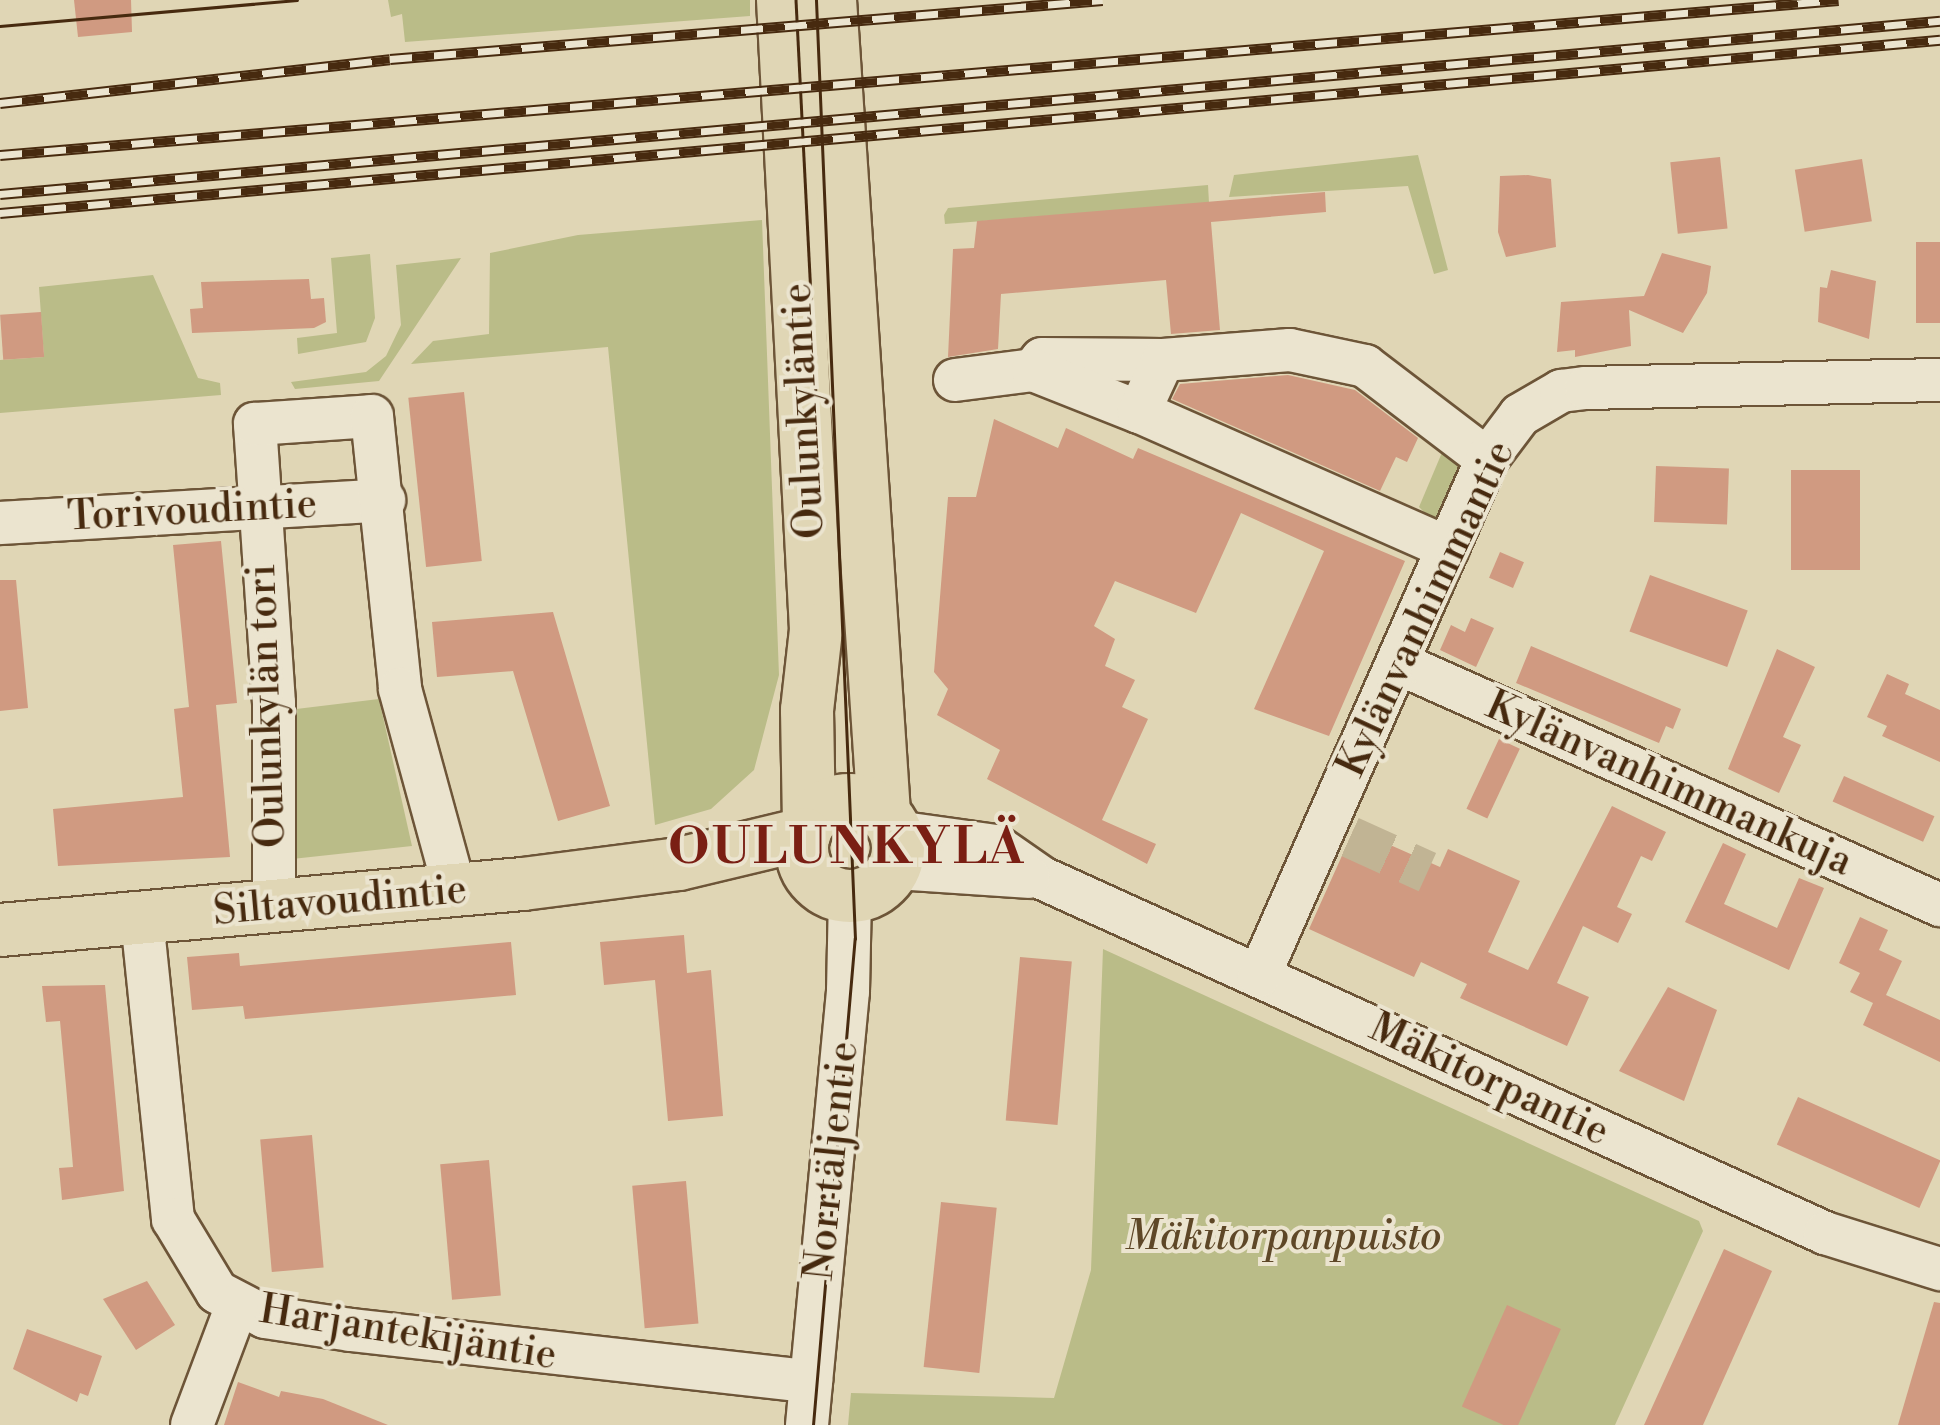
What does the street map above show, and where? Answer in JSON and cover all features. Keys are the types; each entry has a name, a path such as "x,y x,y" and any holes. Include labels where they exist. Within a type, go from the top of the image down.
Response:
{"main road":[{"name":"Oulunkyläntie","path":"783,0 816,630 806,729 819,858"},
{"name":"Oulunkyläntie","path":"830,0 892,837"},
{"path":"844,800 892,837 872,892 819,858 844,800"},
{"name":"Siltavoudintie","path":"0,930 455,890 679,864 819,858"}],"street":[{"path":"1033,370 1042,359 1163,360 1290,350 1365,366 1488,460"},
{"path":"1140,412 1163,360"},
{"path":"955,380 1033,370 1140,412 1448,548"},
{"name":"Kylänvanhimmantie","path":"1259,976 1348,813 1398,663 1488,460 1520,416 1562,391 1940,380"},
{"name":"Oulunkylän tori","path":"274,906 274,702 255,424 372,416 384,500"},
{"path":"384,500 400,689 455,890"},
{"name":"Torivoudintie","path":"0,522 384,500"},
{"name":"Kylänvanhimmankuja","path":"1398,663 1940,905"},
{"name":"Mäkitorpantie","path":"892,837 1042,878 1825,1233 1940,1269"},
{"name":"Norrtäljentie","path":"806,1425 848,991 819,858"},
{"name":"Harjantekijäntie","path":"142,918 174,1219 202,1274 237,1305 351,1330 811,1382"},
{"path":"192,1425 237,1305"}],"green space":[{"path":"388,0 750,0 750,16 405,42 402,14 391,17"},
{"path":"1418,155 1448,270 1434,274 1408,186 1229,197 1234,175"},
{"path":"1208,185 1209,203 945,224 948,208"},
{"path":"762,220 779,675 754,770 711,809 655,825 608,347 411,364 433,341 489,334 490,253 578,235"},
{"path":"370,254 375,318 366,342 298,354 297,338 337,333 331,258"},
{"path":"461,258 379,381 295,389 291,382 366,372 386,356 401,325 396,265"},
{"path":"153,275 198,378 220,383 221,395 0,413 0,360 44,357 39,287"},
{"path":"1446,443 1463,456 1434,522 1419,507"},
{"path":"379,699 412,846 292,859 288,710"},
{"name":"Mäkitorpanpuisto","path":"1103,949 1699,1221 1703,1231 1615,1425 848,1425 851,1393 1054,1398 1091,1270"}],"building":[{"path":"74,0 131,0 132,32 78,37"},
{"path":"1720,157 1728,229 1678,234 1670,162"},
{"path":"1862,159 1872,221 1805,232 1795,170"},
{"path":"1500,176 1551,179 1556,247 1506,257 1498,232"},
{"path":"1325,192 1326,212 1211,222 1220,330 1171,334 1166,280 1001,294 998,349 948,357 953,249 974,248 977,221"},
{"path":"1916,242 1940,242 1940,323 1916,323"},
{"path":"1662,253 1711,266 1707,293 1683,333 1629,310 1631,346 1575,357 1575,350 1557,352 1561,302 1644,296"},
{"path":"1831,270 1876,281 1869,339 1818,322 1820,287 1827,288"},
{"path":"309,279 311,299 324,298 326,322 314,328 192,333 190,309 203,308 201,282"},
{"path":"41,312 44,357 3,360 0,315"},
{"path":"1288,375 1355,390 1418,438 1407,462 1396,457 1380,491 1172,399 1180,384"},
{"path":"464,392 482,561 426,567 408,398"},
{"path":"994,419 1058,448 1066,428 1133,459 1138,448 1405,561 1329,736 1254,709 1324,551 1241,513 1196,613 1115,581 1094,626 1115,639 1105,666 1135,680 1122,707 1148,719 1102,820 1156,844 1147,864 987,779 1000,750 937,715 948,689 934,672 948,497 976,497"},
{"path":"1656,466 1729,469 1727,525 1654,522"},
{"path":"1791,470 1860,470 1860,570 1791,570"},
{"path":"221,541 237,703 216,705 230,857 58,866 53,809 183,797 174,709 189,707 173,545"},
{"path":"1500,552 1524,562 1513,588 1489,578"},
{"path":"1650,575 1748,611 1727,667 1629,631"},
{"path":"0,580 16,580 28,708 0,711"},
{"path":"553,612 610,806 558,821 513,671 437,677 432,622"},
{"path":"1471,618 1494,628 1476,667 1440,650 1451,625 1465,632"},
{"path":"1531,646 1681,709 1673,729 1666,726 1659,743 1516,683"},
{"path":"1777,649 1815,667 1783,737 1801,745 1779,793 1728,769"},
{"path":"1887,674 1909,684 1905,694 1940,710 1940,762 1882,736 1887,726 1867,717"},
{"path":"1499,739 1520,749 1487,819 1466,809"},
{"path":"1844,776 1934,816 1923,842 1833,802"},
{"path":"1612,806 1666,832 1652,861 1641,856 1617,907 1632,914 1618,943 1583,926 1557,983 1589,997 1567,1046 1460,998 1467,984 1421,962 1414,977 1309,929 1354,829 1440,867 1448,849 1520,881 1488,952 1528,970"},
{"path":"1723,843 1746,854 1724,904 1777,928 1799,878 1824,888 1789,970 1685,922"},
{"path":"1860,917 1888,930 1879,950 1902,961 1886,995 1940,1020 1940,1062 1863,1025 1873,1003 1850,992 1860,973 1839,963"},
{"path":"684,935 687,973 711,970 723,1116 668,1121 655,980 604,985 600,942"},
{"path":"511,942 516,995 245,1019 243,1006 192,1010 187,957 239,953 240,966"},
{"path":"1020,957 1072,962 1058,1125 1006,1120"},
{"path":"105,985 124,1191 62,1200 59,1168 73,1167 60,1021 46,1022 42,986"},
{"path":"1668,987 1717,1010 1684,1101 1619,1071"},
{"path":"1798,1097 1940,1160 1919,1208 1777,1145"},
{"path":"312,1135 324,1267 272,1272 260,1140"},
{"path":"489,1160 501,1295 452,1300 440,1164"},
{"path":"686,1181 698,1323 645,1328 632,1186"},
{"path":"941,1202 997,1208 979,1373 924,1367"},
{"path":"1724,1249 1772,1271 1703,1425 1644,1425"},
{"path":"147,1281 175,1325 136,1350 103,1299"},
{"path":"1934,1302 1940,1303 1940,1425 1898,1425"},
{"path":"1507,1305 1561,1329 1518,1425 1504,1425 1462,1406"},
{"path":"27,1329 102,1356 88,1396 80,1393 77,1402 13,1369"},
{"path":"238,1382 279,1397 281,1391 323,1399 388,1425 224,1425"}],"tunnel":[{"path":"1350,837 1427,872"}],"tram line":[{"path":"0,26 297,0"},
{"path":"796,0 816,389"},
{"path":"813,1425 855,939 816,0"}],"railway":[{"path":"0,103 390,59 1103,0"},
{"path":"0,155 1838,0"},
{"path":"0,194 1940,21"},
{"path":"0,213 1940,40"}],"district":[{"name":"OULUNKYLÄ","path":"847,849"}]}
